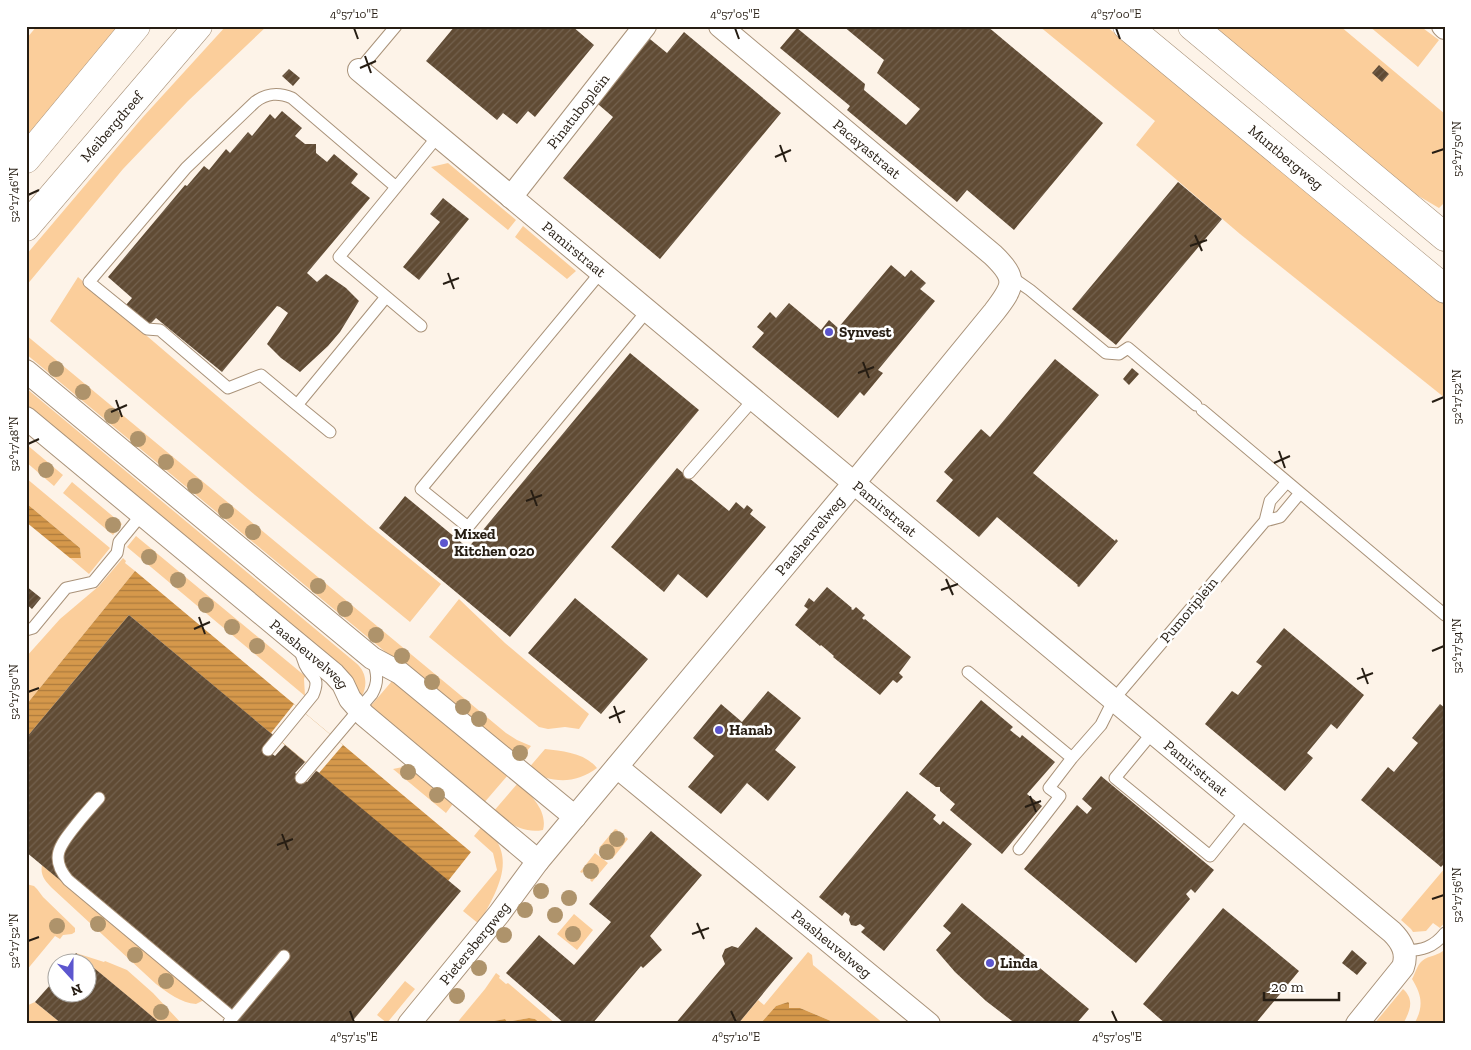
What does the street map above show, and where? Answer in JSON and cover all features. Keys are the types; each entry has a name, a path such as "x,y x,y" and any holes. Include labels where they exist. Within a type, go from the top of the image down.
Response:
{"main road":[{"path":"26,159 136,26"},
{"name":"Meibergdreef","path":"26,227 198,26"},
{"name":"Muntbergweg","path":"1127,26 1445,289"},
{"path":"1192,26 1445,237"}],"street":[{"name":"Pacayastraat","path":"720,26 993,255 1010,276"},
{"name":"Pinatuboplein","path":"511,197 640,28"},
{"name":"Pamirstraat","path":"359,70 1387,927 1399,938 1405,951"},
{"name":"Paasheuvelweg","path":"26,418 340,680 358,710 538,861 854,483 1006,296 1010,290 1010,276"},
{"path":"26,371 372,658 400,673 575,817"},
{"name":"Paasheuvelweg","path":"618,766 924,1022"},
{"name":"Pietersbergweg","path":"409,1024 499,914 538,861"},
{"path":"1357,1024 1403,967 1405,951"}],"lane":[{"path":"359,70 396,26"},
{"path":"330,432 261,375 228,388 160,330 147,329 89,282 186,168 255,102 269,94 277,93 292,98 396,187"},
{"path":"421,326 339,257 438,136"},
{"path":"601,272 422,489 468,527 647,311"},
{"path":"1010,276 1106,352 1119,354 1128,348 1445,615"},
{"path":"297,405 386,297"},
{"path":"689,473 753,400"},
{"name":"Pumoriplein","path":"1019,849 1060,796 1049,788 1101,725 1114,699 1265,521 1270,501 1287,482"},
{"name":"Pumoriplein","path":"1265,521 1280,517 1300,493"},
{"path":"26,630 32,628 66,588 93,582 116,553 119,542 142,514"},
{"path":"268,750 316,690 312,673 306,667 298,645"},
{"path":"301,778 375,688 377,674 372,658"},
{"path":"968,672 1072,758"},
{"path":"1153,732 1115,778 1210,856 1247,810"},
{"path":"99,798 62,841 58,850 59,865 62,873 230,1021 284,956"},
{"path":"1405,951 1424,949 1439,940 1445,933"}],"shaded area":[{"path":"37,26 119,26 26,140 26,39"},
{"path":"226,26 267,26 188,101 123,169 26,286 26,255 143,117"},
{"path":"1039,26 1106,26 1445,305 1445,398 1240,234 1136,145 1155,121"},
{"path":"1211,26 1340,26 1445,114 1445,202 1439,208 1405,188"},
{"path":"1369,26 1420,26 1439,40 1418,67"},
{"path":"448,163 516,220 508,230 431,167"},
{"path":"523,226 576,271 567,279 515,237"},
{"path":"78,277 367,524 441,584 410,622 255,495 50,321"},
{"path":"26,335 506,733 531,746 518,762 26,354"},
{"path":"26,388 356,663 362,670 365,678 362,696 26,410"},
{"path":"26,444 63,475 54,486 26,462"},
{"path":"26,478 110,548 89,574 70,558 81,558 80,548 26,503"},
{"path":"72,482 122,524 113,535 63,493"},
{"path":"26,503 80,548 81,558 70,558 26,522"},
{"path":"136,536 305,676 305,696 127,547"},
{"path":"123,558 126,561 125,563 135,571 26,705 26,657 60,619 99,586"},
{"path":"135,571 471,852 448,881 129,615 26,738 26,705"},
{"path":"459,599 505,643 589,714 579,729 565,727 548,729 539,727 429,637"},
{"path":"392,681 508,775 483,804 369,708"},
{"path":"545,749 580,756 597,768 588,774 571,780 545,778 527,770"},
{"path":"412,765 455,801 446,813 393,769"},
{"path":"518,783 533,798 541,810 544,823 543,830 523,829 511,824 493,812"},
{"path":"483,825 496,840 501,850 503,861 502,872 495,894 479,924 463,911 497,870 493,853 474,836"},
{"path":"615,829 618,830 615,835 622,841 626,837 628,839 612,859 599,848"},
{"path":"595,853 608,863 592,882 590,880 593,876 586,869 582,873 580,872"},
{"path":"42,865 204,1000 196,1004 185,1002 156,984 49,885 42,875"},
{"path":"1445,868 1445,922 1440,928 1433,923 1426,931 1413,932 1401,920"},
{"path":"26,884 34,886 75,928 75,932 63,935 60,939 55,936 26,971"},
{"path":"574,914 593,930 577,950 557,934"},
{"path":"1445,949 1445,1024 1414,1024 1419,1012 1420,996 1412,979 1422,961"},
{"path":"808,952 812,955 813,965 884,1024 838,1024 800,1008 789,1008 788,1002 776,1006 760,1024 738,1024 758,1000 764,1005"},
{"path":"98,960 127,970 153,993 182,1024 161,1024 98,971"},
{"path":"496,973 506,984 508,983 556,1024 541,1024 535,1019 529,1018 506,1022 505,1019 494,1021 495,1024 456,1024"},
{"path":"405,981 415,989 387,1023 377,1015"},
{"path":"1403,989 1409,997 1410,1006 1403,1024 1374,1024"},
{"path":"35,1002 62,1024 26,1024 26,1006"},
{"path":"788,1002 789,1008 800,1008 838,1024 760,1024 776,1006"},
{"path":"529,1018 535,1019 541,1024 495,1024 494,1021 505,1019 507,1022"}],"pier":[{"path":"294,704 343,745 319,773 271,733"}],"building":[{"path":"455,26 572,26 594,45 535,117 528,111 517,124 503,113 497,120 426,61"},
{"path":"843,26 987,26 1103,123 1014,230 967,190 957,202 847,110 850,106 780,48 797,28 865,84 864,90 906,125 920,109 877,73 884,60"},
{"path":"684,32 781,113 660,259 563,178 613,117 592,99 645,35 667,53"},
{"path":"1379,65 1389,74 1382,82 1372,73"},
{"path":"289,69 300,78 293,86 282,76"},
{"path":"282,111 302,128 295,136 305,144 316,144 316,153 327,162 334,154 358,174 351,183 370,198 307,273 317,282 326,274 346,288 359,301 340,332 300,372 281,358 267,344 288,313 277,306 222,372 156,318 149,325 126,305 132,298 108,277 185,185 187,186 204,166 209,170 226,149 230,153 248,132 252,136 270,114 275,119"},
{"path":"1178,182 1222,219 1116,345 1072,309"},
{"path":"443,198 469,219 419,280 403,267 440,222 430,214"},
{"path":"891,265 905,277 911,270 926,283 920,289 935,301 878,370 883,373 864,396 860,392 838,418 752,347 764,333 757,327 770,312 776,318 789,303 821,330 829,320 838,328"},
{"path":"630,353 699,410 510,637 379,528 405,496 468,548"},
{"path":"1055,359 1099,395 1033,473 1115,541 1116,539 1118,541 1079,587 997,517 979,537 936,501 953,480 944,472 981,429 990,437"},
{"path":"1132,368 1139,374 1129,385 1123,379"},
{"path":"677,468 729,511 736,502 744,509 747,505 753,510 750,514 766,527 707,598 678,574 664,592 611,547"},
{"path":"26,586 41,598 32,609 26,604"},
{"path":"827,587 851,609 853,610 856,607 865,615 862,618 864,620 911,657 899,673 903,677 897,683 893,680 880,695 795,625 808,609 804,606 809,598 814,602"},
{"path":"575,598 648,659 601,714 528,653"},
{"path":"129,615 273,735 263,747 275,756 285,745 305,762 295,773 307,782 316,771 318,772 461,891 350,1024 233,1024 26,852 26,738"},
{"path":"1284,628 1364,695 1337,729 1331,724 1307,753 1313,758 1285,791 1205,724 1232,691 1238,695 1262,666 1256,662"},
{"path":"768,691 801,718 775,750 796,767 768,801 747,783 721,814 688,787 714,756 693,738 721,704 742,722"},
{"path":"981,700 1013,727 1010,730 1020,738 1022,735 1055,762 1027,794 1042,806 1002,854 950,810 955,804 940,791 940,787 936,787 919,774"},
{"path":"1440,704 1445,708 1445,863 1441,867 1361,800 1388,767 1394,772 1418,743 1412,738"},
{"path":"1101,776 1214,870 1195,893 1191,889 1186,894 1190,899 1136,963 1024,869 1077,805 1087,814 1092,808 1082,799"},
{"path":"907,791 936,815 933,819 940,825 943,821 972,844 884,951 861,932 865,928 860,924 856,926 851,925 850,916 845,912 842,916 819,897"},
{"path":"651,831 702,875 650,936 662,950 643,968 641,966 592,1024 565,1024 506,973 539,935 574,965 611,922 589,904"},
{"name":"Linda","path":"962,903 1089,1009 1076,1024 1016,1024 986,1001 955,972 936,950 951,933 943,926"},
{"path":"1223,908 1299,971 1255,1024 1166,1024 1143,1004"},
{"path":"756,927 793,958 738,1024 675,1024 725,964 722,956 725,949 732,946 738,948"},
{"path":"1352,950 1367,963 1357,975 1342,963"},
{"path":"98,971 161,1024 62,1024 35,1002 48,987 48,1002 98,1002"}],"place":[{"name":"Synvest","path":"829,332"},
{"name":"Mixed Kitchen 020","path":"444,543"},
{"name":"Hanab","path":"719,730"},
{"name":"Linda","path":"990,963"}]}
